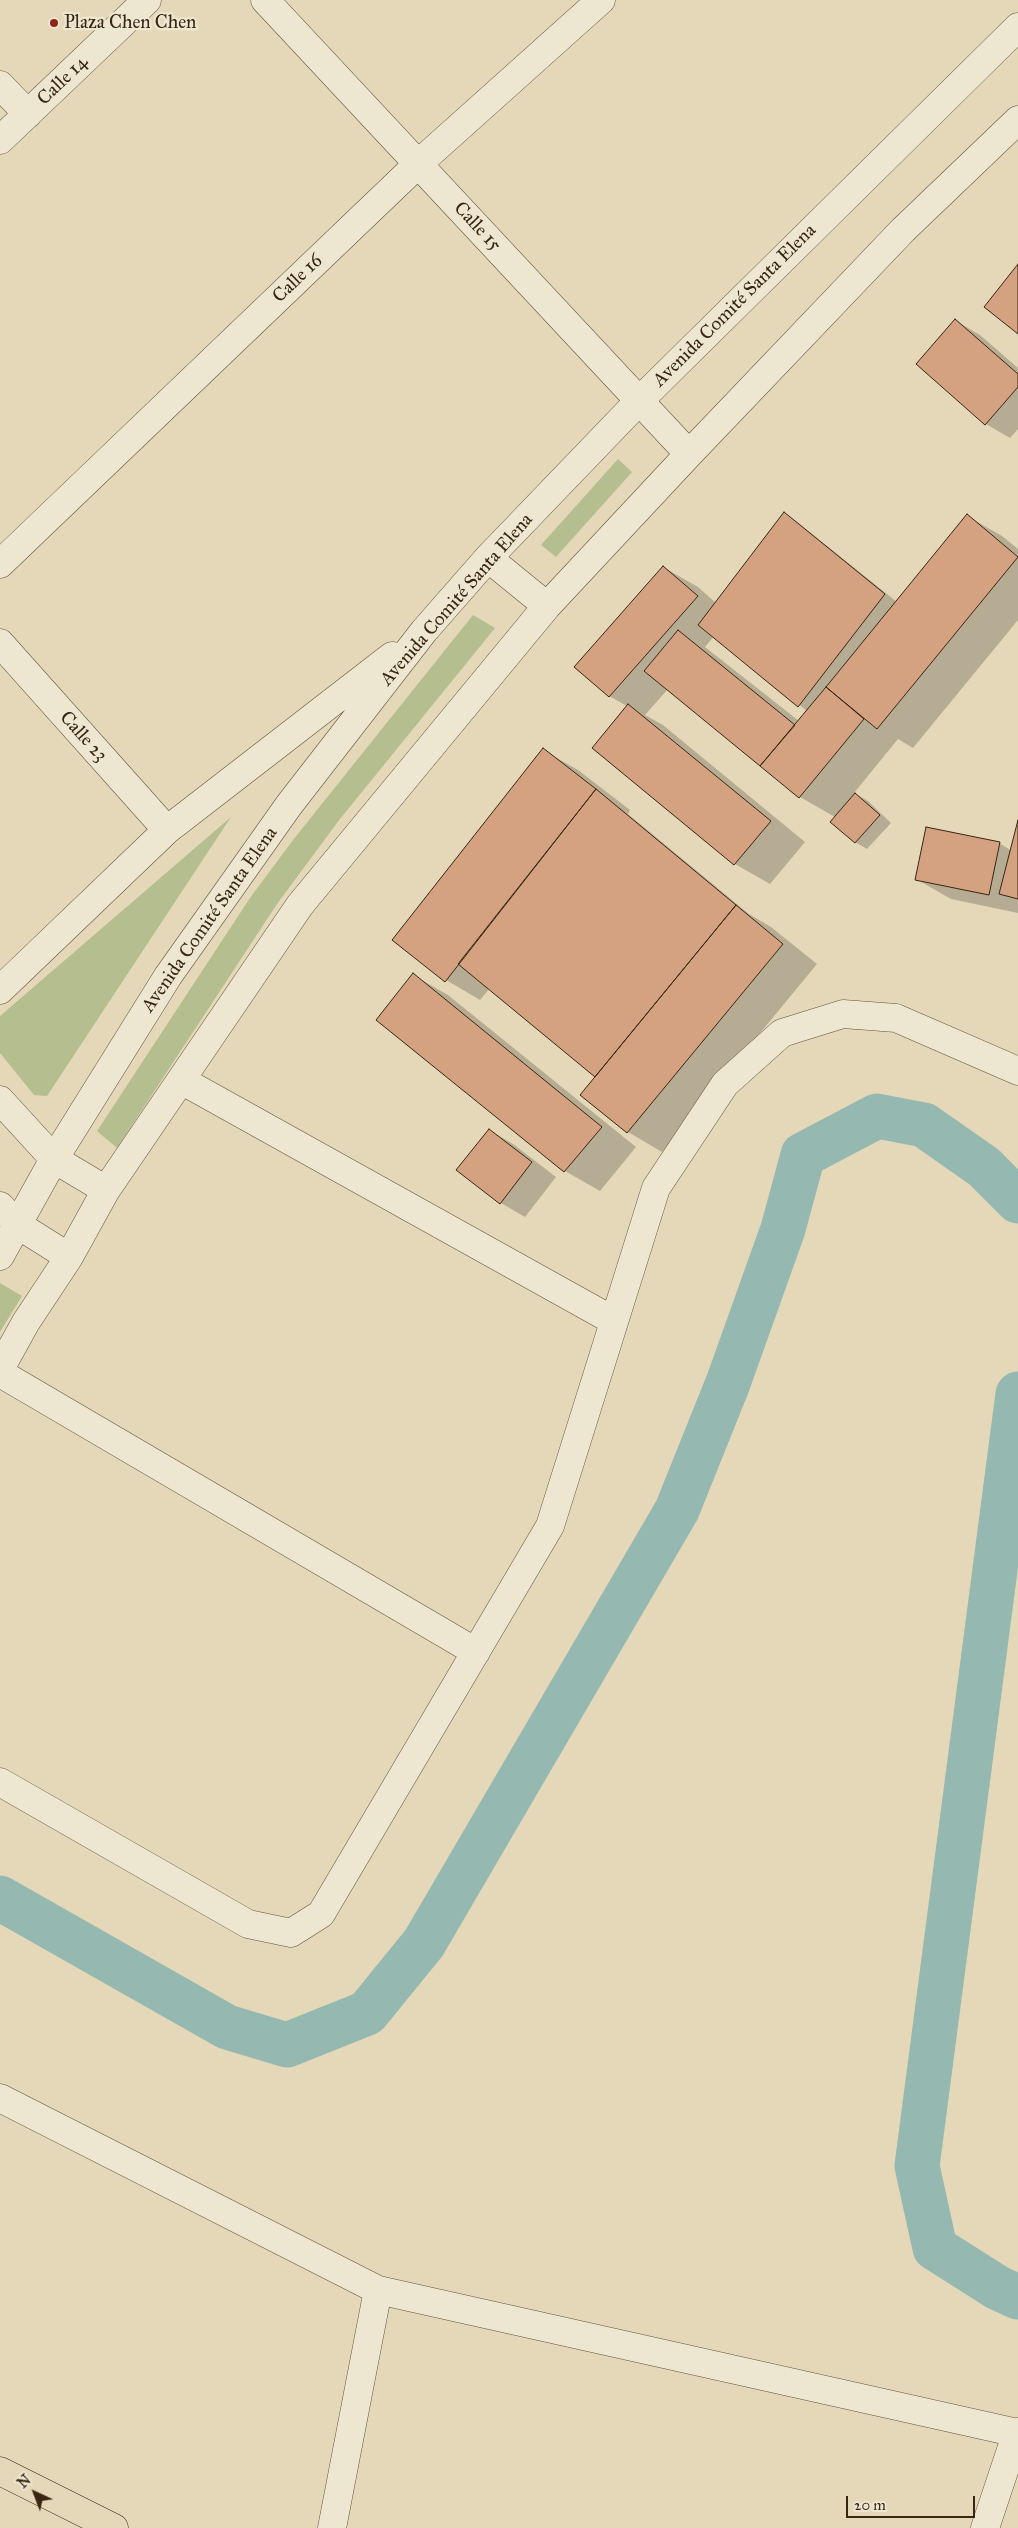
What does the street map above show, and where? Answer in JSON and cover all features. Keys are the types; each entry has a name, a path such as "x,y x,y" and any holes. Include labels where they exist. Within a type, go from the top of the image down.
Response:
{"main road":[{"path":"0,2471 114,2528"}],"street":[{"name":"Calle 14","path":"0,140 147,0"},
{"name":"Calle 15","path":"265,0 689,454"},
{"name":"Calle 16","path":"0,564 418,164 601,0"},
{"name":"Avenida Comité Santa Elena","path":"0,1256 54,1158 168,976 289,805 424,631 488,558 639,401 1018,27"},
{"path":"0,85 28,114"},
{"path":"0,1368 26,1322 69,1257 106,1190 300,905 547,606 903,230 1018,120"},
{"path":"488,558 547,606"},
{"path":"0,990 167,830 424,631"},
{"name":"Calle 23","path":"0,643 167,830"},
{"path":"0,1782 248,1924 291,1933 321,1914 550,1526 656,1188 725,1084 782,1033 843,1014 896,1018 1018,1071"},
{"path":"181,1080 614,1321"},
{"path":"0,1100 54,1158 106,1190"},
{"path":"0,1206 18,1225 69,1257"},
{"path":"0,1373 476,1652"},
{"path":"0,2098 378,2290 1018,2432 985,2528"},
{"path":"332,2528 378,2290"}],"green space":[{"path":"618,459 632,472 556,557 541,545"},
{"path":"473,615 495,628 340,819 277,904 117,1148 97,1131 250,898 293,840"},
{"path":"231,817 47,1096 34,1095 0,1053 0,1016"},
{"path":"0,1283 22,1296 0,1332"}],"building":[{"path":"1018,264 1018,334 984,307"},
{"path":"955,319 1018,374 1018,387 985,425 916,364"},
{"path":"784,512 885,594 798,707 698,625"},
{"path":"967,514 1018,557 877,729 826,687"},
{"path":"663,566 698,596 609,697 574,667"},
{"path":"678,630 795,725 760,766 644,671"},
{"path":"826,687 864,719 799,798 760,766"},
{"path":"628,704 771,821 734,865 592,748"},
{"path":"543,748 596,789 445,982 392,940"},
{"path":"596,789 736,905 595,1077 458,964"},
{"path":"855,793 880,815 855,843 830,822"},
{"path":"1018,820 1018,899 999,894"},
{"path":"926,827 1000,842 989,895 915,880"},
{"path":"736,905 783,944 627,1133 580,1095"},
{"path":"413,973 602,1127 564,1172 376,1020"},
{"path":"489,1129 532,1162 500,1204 456,1170"}],"waterway":[{"path":"0,1898 227,2027 287,2045 367,2013 424,1943 677,1510 728,1383 783,1229 803,1155 877,1116 924,1125 984,1167 1018,1201"},
{"path":"1018,1394 917,2166 935,2248 998,2288 1018,2297"}],"place":[{"name":"Plaza Chen Chen","path":"54,23"}]}
